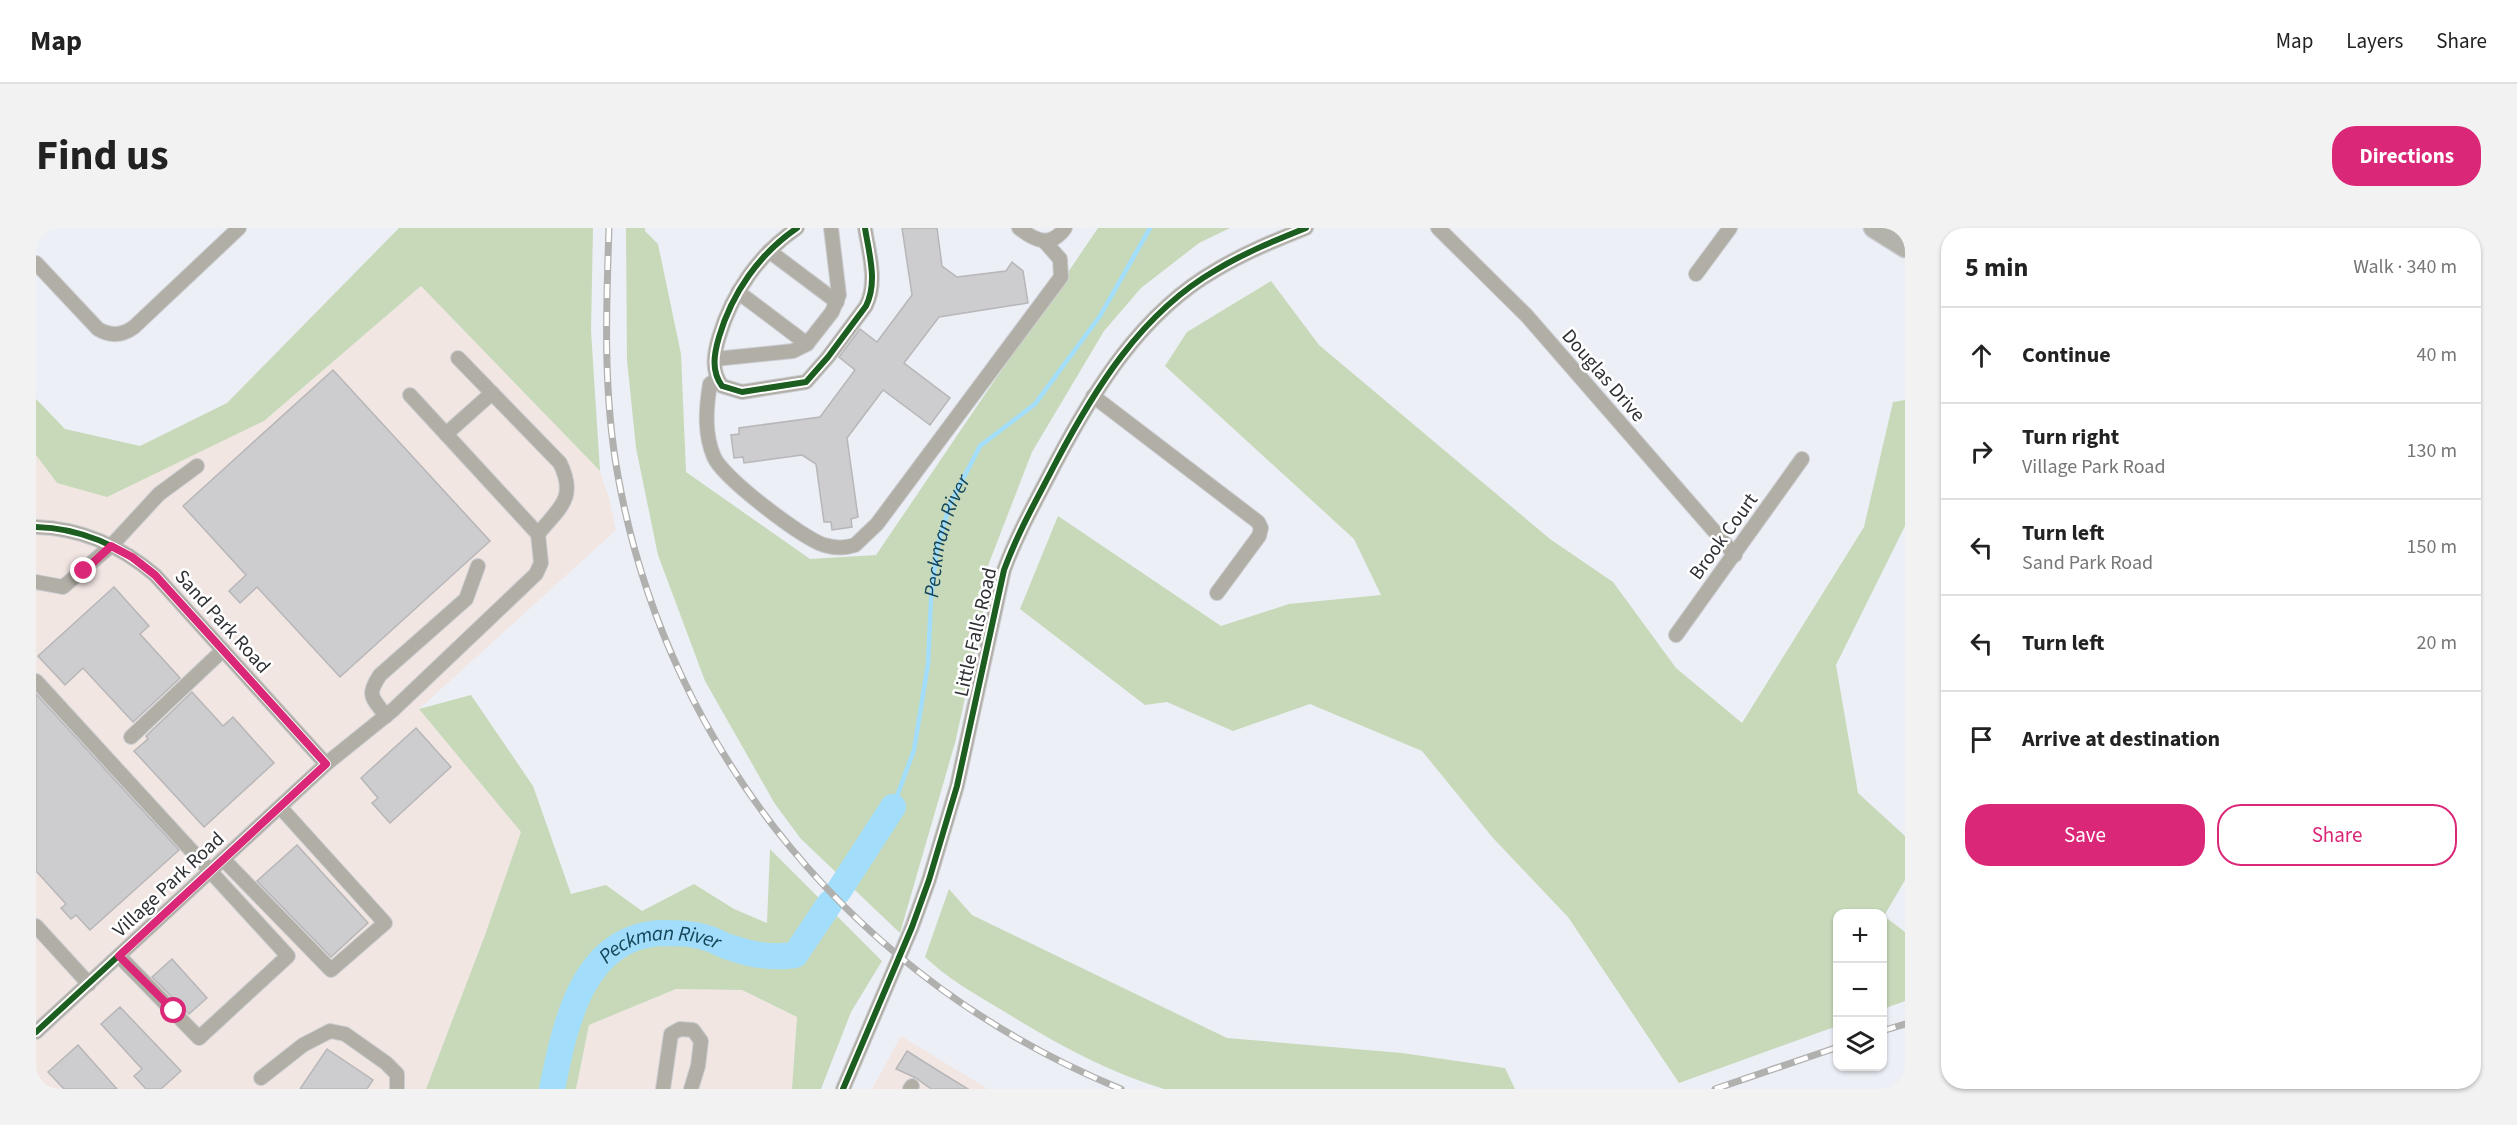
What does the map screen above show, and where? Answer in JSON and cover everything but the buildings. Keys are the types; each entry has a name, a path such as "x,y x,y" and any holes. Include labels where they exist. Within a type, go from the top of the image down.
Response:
{"main road":[{"path":"1873,228 1905,249"}],"street":[{"path":"36,263 98,328 110,334 123,333 134,327 238,228"},
{"path":"797,228 769,251 738,292 723,323 715,359 717,379 722,386 742,392 799,384 814,375 871,297 872,278 865,228"},
{"path":"715,359 777,354 801,348 807,344 837,302 839,286 831,228"},
{"path":"717,379 710,384 707,422 709,442 720,468 810,538 832,546 855,545 876,524 1061,277 1060,259 1045,242 1033,238 1019,228"},
{"path":"1045,242 1055,239 1065,228"},
{"name":"Little Falls Road","path":"843,1089 912,927 929,880 957,786 1004,570 1015,539 1093,396 1147,327 1176,299 1215,271 1306,228"},
{"name":"Douglas Drive","path":"1437,228 1527,316 1735,555"},
{"path":"1696,274 1730,228"},
{"path":"769,251 837,302"},
{"path":"738,292 807,344"},
{"path":"410,395 538,534 563,502 569,490 567,478 560,463 458,358"},
{"path":"447,434 492,393"},
{"path":"1093,396 1258,522 1261,528 1259,536 1217,593"},
{"name":"Brook Court","path":"1676,635 1802,459"},
{"path":"36,582 63,587 111,546 159,495 197,466"},
{"name":"Sand Park Road","path":"36,527 75,532 111,546 132,557 155,575 326,764"},
{"name":"Village Park Road","path":"36,1032 326,764 386,716 536,574 541,562 538,534"},
{"path":"386,716 371,697 370,689 380,675 466,599 478,566"},
{"path":"131,737 223,650"},
{"path":"36,681 288,956 199,1038 119,956"},
{"path":"223,859 331,970 385,923 280,807"},
{"path":"36,927 89,984"},
{"path":"663,1089 669,1041 671,1034 680,1029 693,1030 701,1041 698,1066 691,1089"},
{"path":"261,1078 303,1045 330,1031 345,1034 386,1063 397,1074 397,1089"}],"shaded area":[{"path":"421,286 600,471 616,530 419,709 521,832 485,935 426,1089 36,1089 36,455 57,483 264,421"},
{"path":"676,989 742,990 797,1017 792,1089 576,1089 589,1025"},
{"path":"901,1036 988,1089 872,1089"}],"green space":[{"path":"399,228 593,228 591,331 600,471 421,286 264,421 107,497 57,483 36,455 36,399 65,429 140,446 227,403"},
{"path":"626,228 645,228 645,231 658,244 681,354 686,472 810,559 876,555 1098,228 1230,228 1199,243 1141,288 1104,331 1032,452 984,576 983,617 955,743 900,933 801,839 775,804 705,681 658,555 636,448 627,360"},
{"path":"1271,281 1319,345 1550,539 1613,582 1676,668 1742,723 1864,527 1893,402 1905,400 1905,526 1836,665 1858,793 1905,836 1905,880 1887,911 1887,909 1833,909 1833,1027 1679,1083 1568,917 1493,838 1422,751 1310,704 1233,731 1167,702 1145,705 1020,609 1058,516 1221,626 1289,604 1381,595 1354,539 1165,366 1187,332"},
{"path":"471,695 533,786 571,894 606,885 642,911 694,884 734,909 767,923 770,849 882,961 851,1012 821,1089 792,1089 797,1017 742,990 676,989 589,1025 576,1089 426,1089 485,935 521,832 419,709"},
{"path":"949,889 972,915 1227,1038 1402,1053 1505,1068 1515,1089 1164,1089 1142,1082 1079,1054 1039,1032 961,985 925,957"},
{"path":"1887,918 1905,932 1905,1001 1887,1008"}],"waterway":[{"name":"Peckman River","path":"893,807 914,750 928,664 931,599 937,548 950,504 980,446 1035,404 1100,316 1150,228"},
{"name":"Peckman River","path":"838,892 893,807"},
{"name":"Peckman River","path":"552,1089 563,1039 581,989 595,968 612,950 634,938 672,933 701,936 756,955 795,955 830,903"}],"railway":[{"path":"609,228 608,383 618,476 643,578 681,675 730,765 790,847 860,922 939,987 1027,1043 1121,1089"},
{"path":"1887,1029 1905,1024"},
{"path":"1715,1089 1833,1049"}],"cycle path":[{"path":"797,228 783,238 759,262 731,305 719,337 715,356 716,374 722,386 742,392 806,382 828,357 866,306 870,297 872,268 865,228"},
{"path":"843,1089 912,927 929,880 957,786 1004,570 1022,529 1070,436 1103,381 1122,355 1165,308 1216,270 1260,247 1306,228"},
{"path":"36,527 69,531 100,541 129,556 155,575 326,764 36,1032"}],"route":[{"path":"84,571 111,546 144,566 155,575 326,764 119,956 174,1011"}]}
